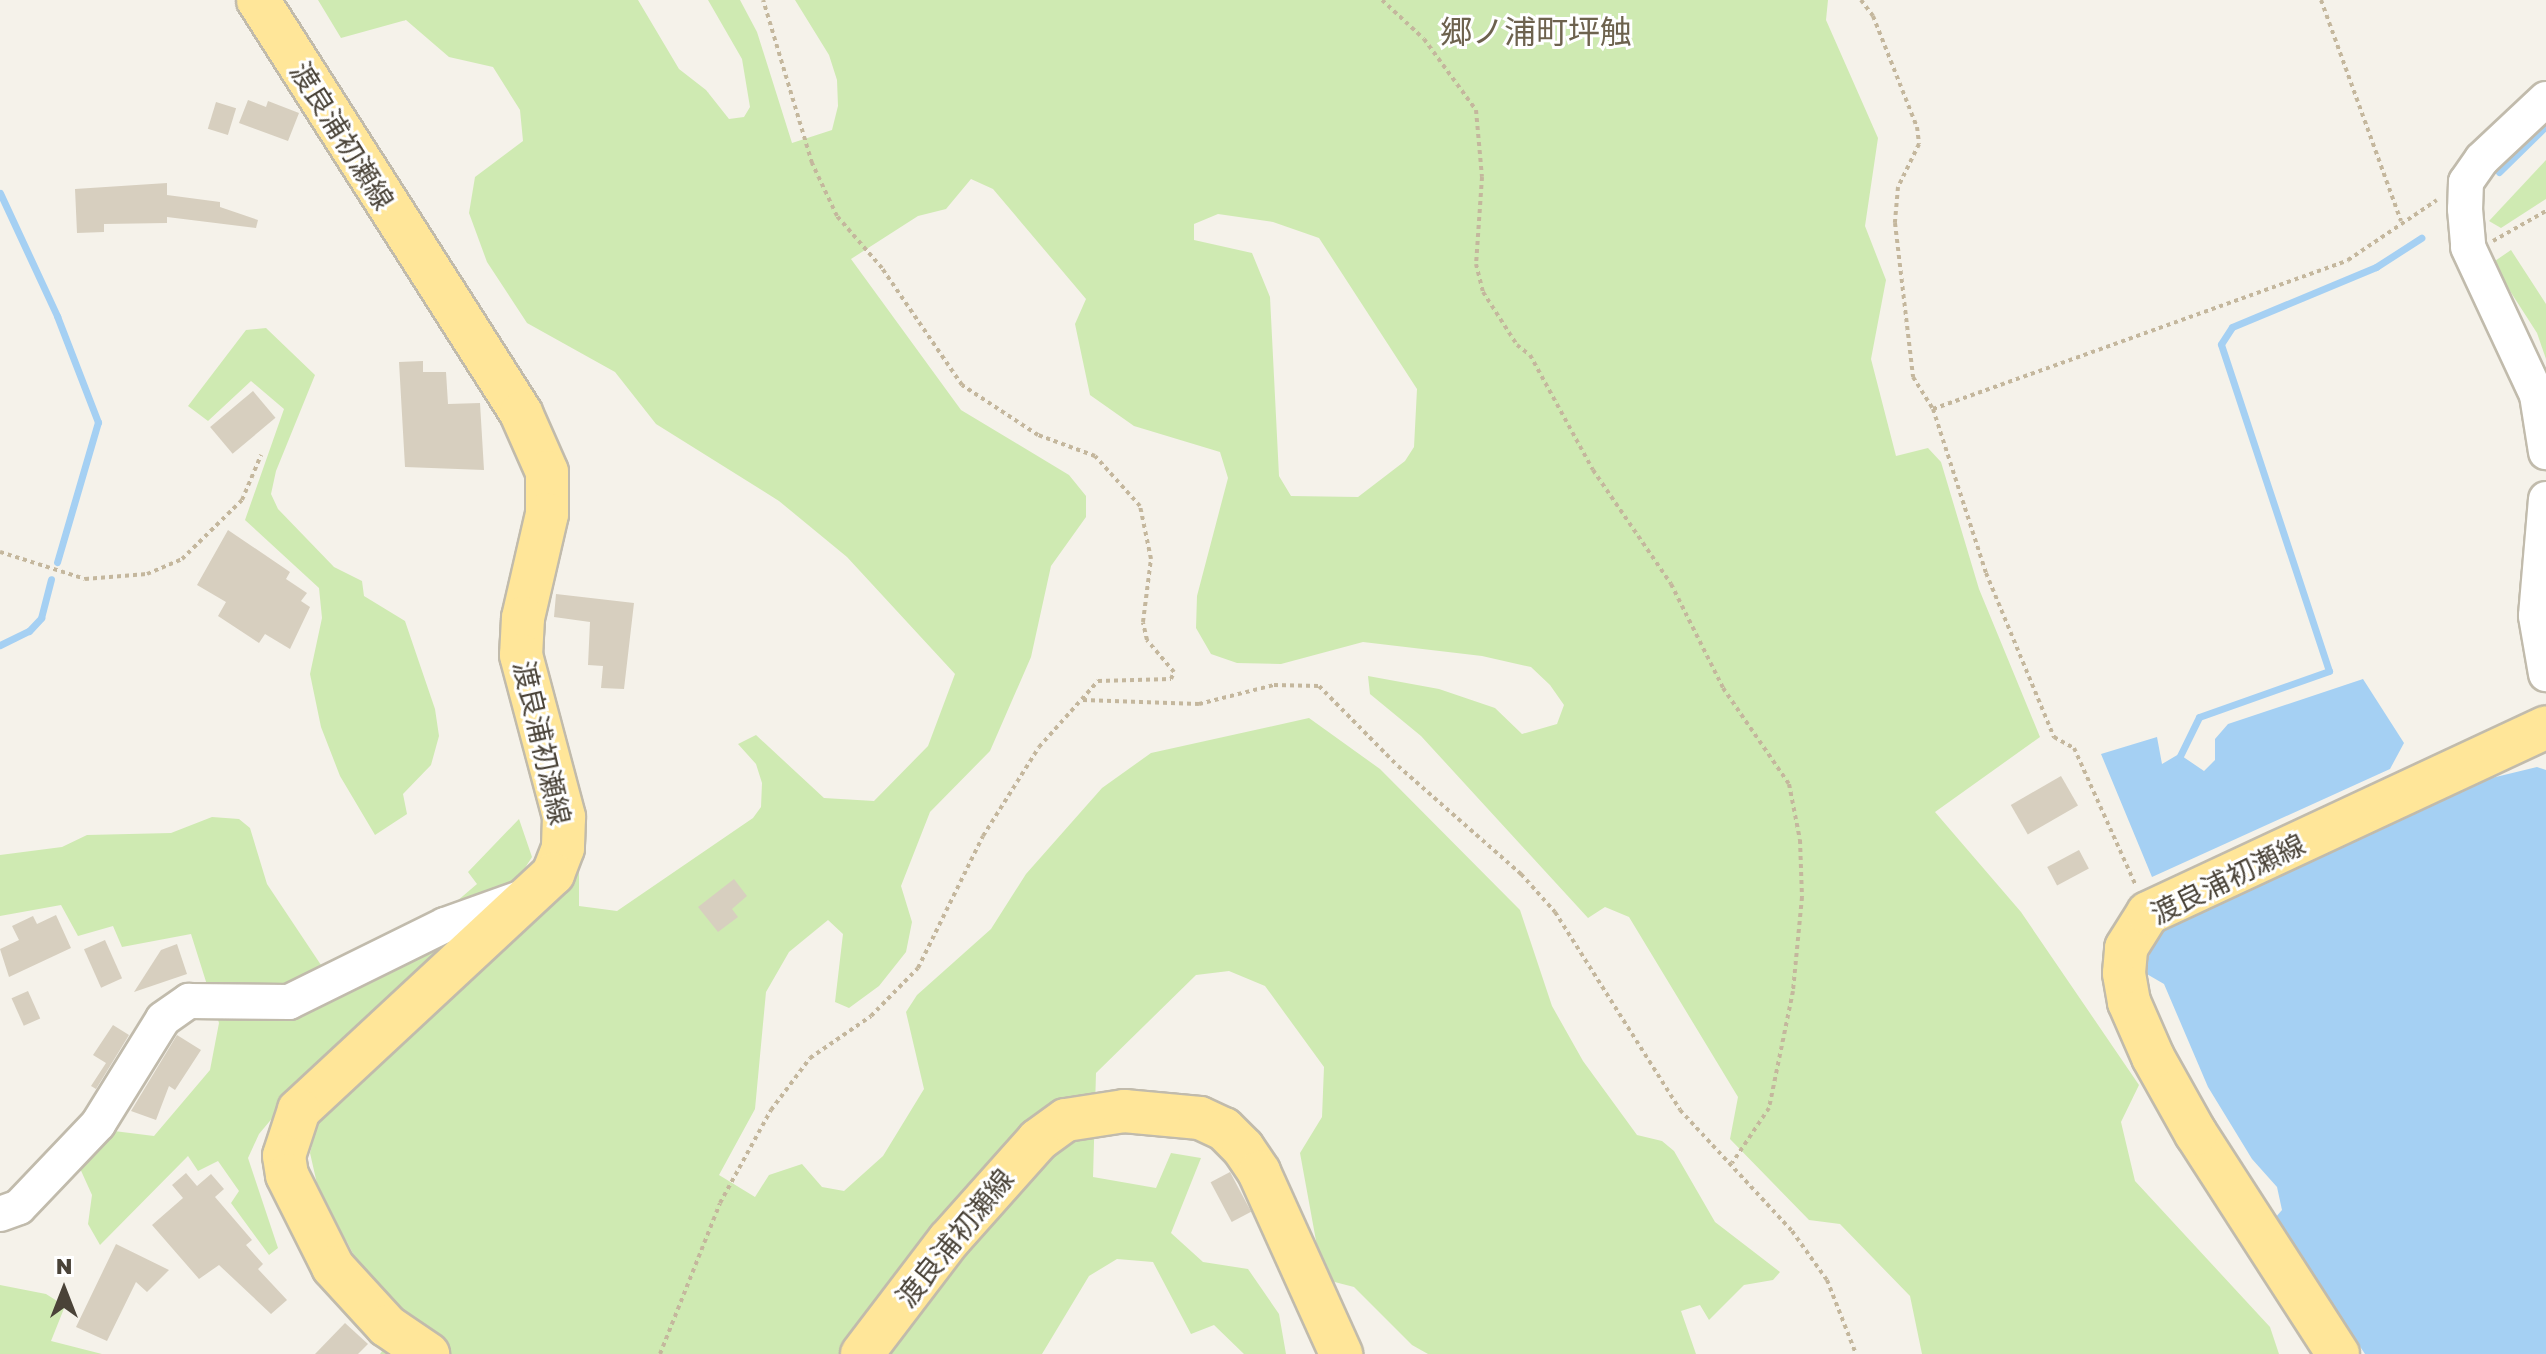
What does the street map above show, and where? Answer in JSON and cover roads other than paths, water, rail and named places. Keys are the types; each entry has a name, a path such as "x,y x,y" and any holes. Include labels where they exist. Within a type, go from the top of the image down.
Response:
{"main road":[{"name":"渡良浦初瀬線","path":"258,0 539,446 547,472 547,514 523,618 521,655 564,817 563,848 539,892 321,1088 299,1110 288,1135 287,1175 333,1267 387,1326 428,1354"},
{"name":"渡良浦初瀬線","path":"2338,1354 2196,1134 2153,1057 2124,973 2126,948 2148,913 2546,727"},
{"name":"渡良浦初瀬線","path":"862,1354 957,1230 1038,1140 1066,1120 1124,1111 1200,1118 1224,1129 1243,1148 1259,1172 1341,1354"}],"street":[{"path":"2546,99 2496,144 2466,182 2468,247 2537,395 2546,452"},
{"path":"2546,499 2536,616 2546,674"},
{"path":"0,1214 19,1207 90,1133 163,1019 189,1001 289,1002 445,925 539,892"}],"water":[{"path":"2363,679 2404,743 2390,769 2152,877 2101,754 2157,737 2162,764 2179,754 2204,771 2215,760 2215,739 2228,724"},
{"path":"2537,767 2546,770 2546,1354 2365,1354 2275,1218 2282,1210 2277,1187 2252,1159 2208,1087 2164,984 2145,973 2147,961 2158,934 2181,922 2475,782"}],"waterway":[{"path":"2499,172 2546,126"},
{"path":"0,193 57,316 98,422 57,562"},
{"path":"2177,762 2199,717 2329,671 2221,344 2232,327 2376,267 2421,238"},
{"path":"0,645 29,631 41,618 51,579"}],"district":[{"name":"郷ノ浦町坪触","path":"1536,31"}]}
